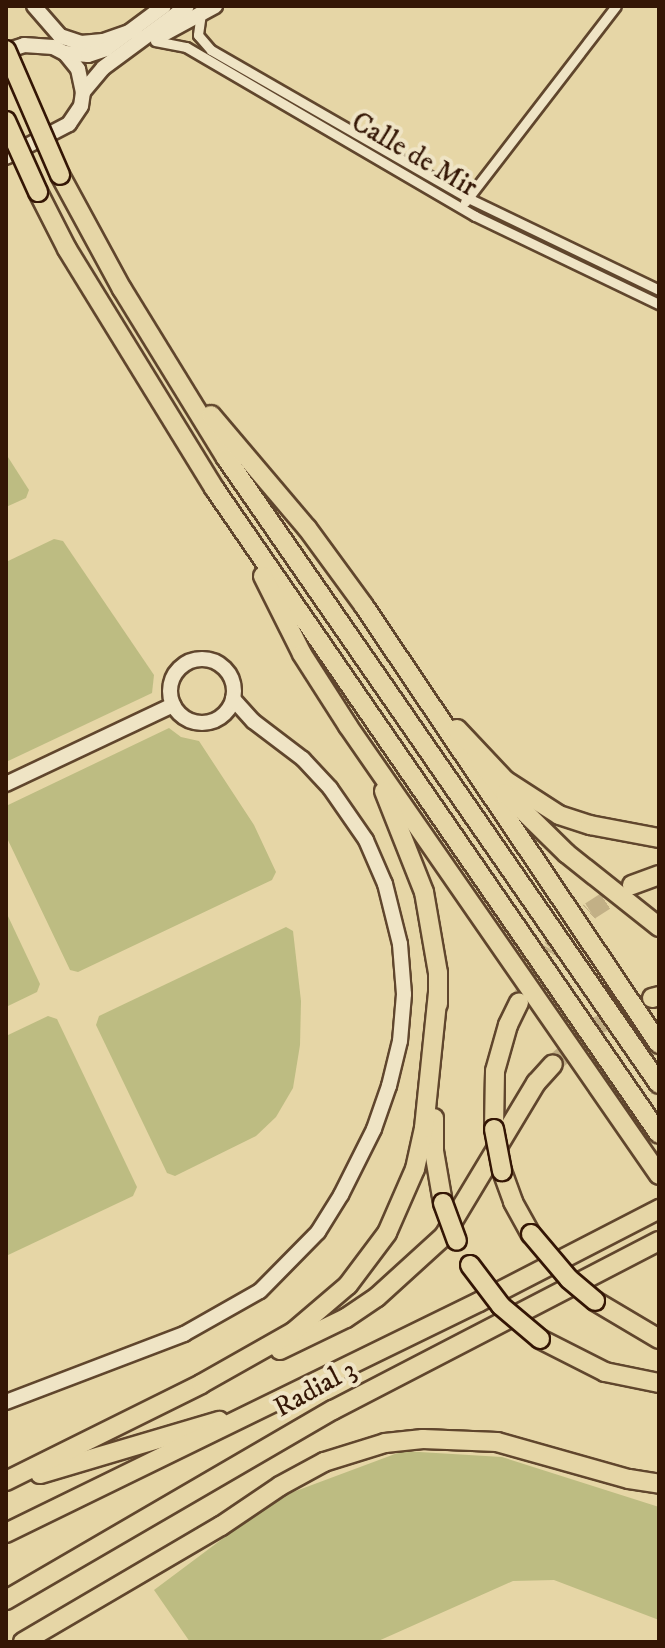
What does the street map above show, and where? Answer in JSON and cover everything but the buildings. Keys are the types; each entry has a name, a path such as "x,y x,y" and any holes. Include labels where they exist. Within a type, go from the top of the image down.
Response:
{"highway":[{"path":"6,51 60,175 114,276 226,458 659,1084"},
{"path":"6,121 67,249 164,411 244,533 659,1134"},
{"path":"188,395 201,405 307,528 389,643 659,1044"},
{"path":"244,533 252,556 302,654 348,726 658,1173"},
{"path":"389,643 505,793 566,853 659,927"},
{"path":"449,721 484,760 532,800 559,815 590,825 659,838"},
{"path":"348,726 384,792 412,856 433,934 438,992 434,1151 443,1203 457,1241 470,1265 501,1306 540,1339 605,1372 659,1383"},
{"path":"632,885 659,875"},
{"path":"6,1482 201,1384 293,1332 348,1285 387,1233 408,1189 424,1128 438,992"},
{"path":"519,1002 508,1025 495,1071 494,1129 502,1171 531,1234 569,1279 595,1301 659,1339"},
{"path":"201,1384 325,1330 377,1297 409,1271 444,1236 530,1093 553,1064"},
{"name":"Radial 3","path":"6,1533 271,1405 659,1209"},
{"name":"Radial 3","path":"6,1600 333,1410 659,1241"},
{"path":"6,1482 271,1405"},
{"path":"23,1642 324,1462 385,1443 423,1439 481,1440 524,1448 629,1479 659,1484"},
{"path":"524,1448 568,1467 659,1496"}],"street":[{"path":"34,6 60,36 81,43 142,38"},
{"path":"6,157 69,124 81,106 83,92 78,69 59,50 36,18 34,6"},
{"path":"142,38 164,6"},
{"path":"83,92 103,68 187,6"},
{"path":"461,208 616,6"},
{"path":"6,51 32,44 59,50 98,52 142,38 208,10"},
{"name":"Calle de Mir","path":"208,10 198,35 211,50 468,198 659,290"},
{"name":"Calle de Mir","path":"142,38 186,47 461,208 659,304"},
{"path":"203,659 225,668 233,682 233,699 225,713 201,723 184,718 173,705 170,693 174,675 187,663 203,659"},
{"path":"6,1402 184,1334 260,1291 318,1232 352,1176 374,1129 400,1041 404,994 400,944 385,884 366,840 330,788 303,759 253,721 233,699"},
{"path":"6,784 173,705"},
{"path":"225,713 253,721"}],"shaded area":[{"path":"6,454 29,490 26,498 6,507"},
{"path":"54,539 63,541 154,675 152,693 6,762 6,562"},
{"path":"169,728 181,737 199,741 254,825 276,872 272,880 78,972 70,970 6,836 6,806"},
{"path":"6,912 40,984 37,992 6,1007"},
{"path":"286,927 293,931 301,1001 300,1045 293,1088 276,1117 256,1136 175,1176 167,1173 96,1025 99,1016"},
{"path":"48,1016 57,1019 137,1187 133,1196 6,1256 6,1036"},
{"path":"403,1451 502,1457 659,1507 659,1620 554,1580 513,1581 376,1642 190,1642 154,1590 277,1498"}],"tunnel":[{"path":"521,998 551,949 569,930 590,911 629,886"},
{"path":"553,1064 597,1026 645,1001"}]}
